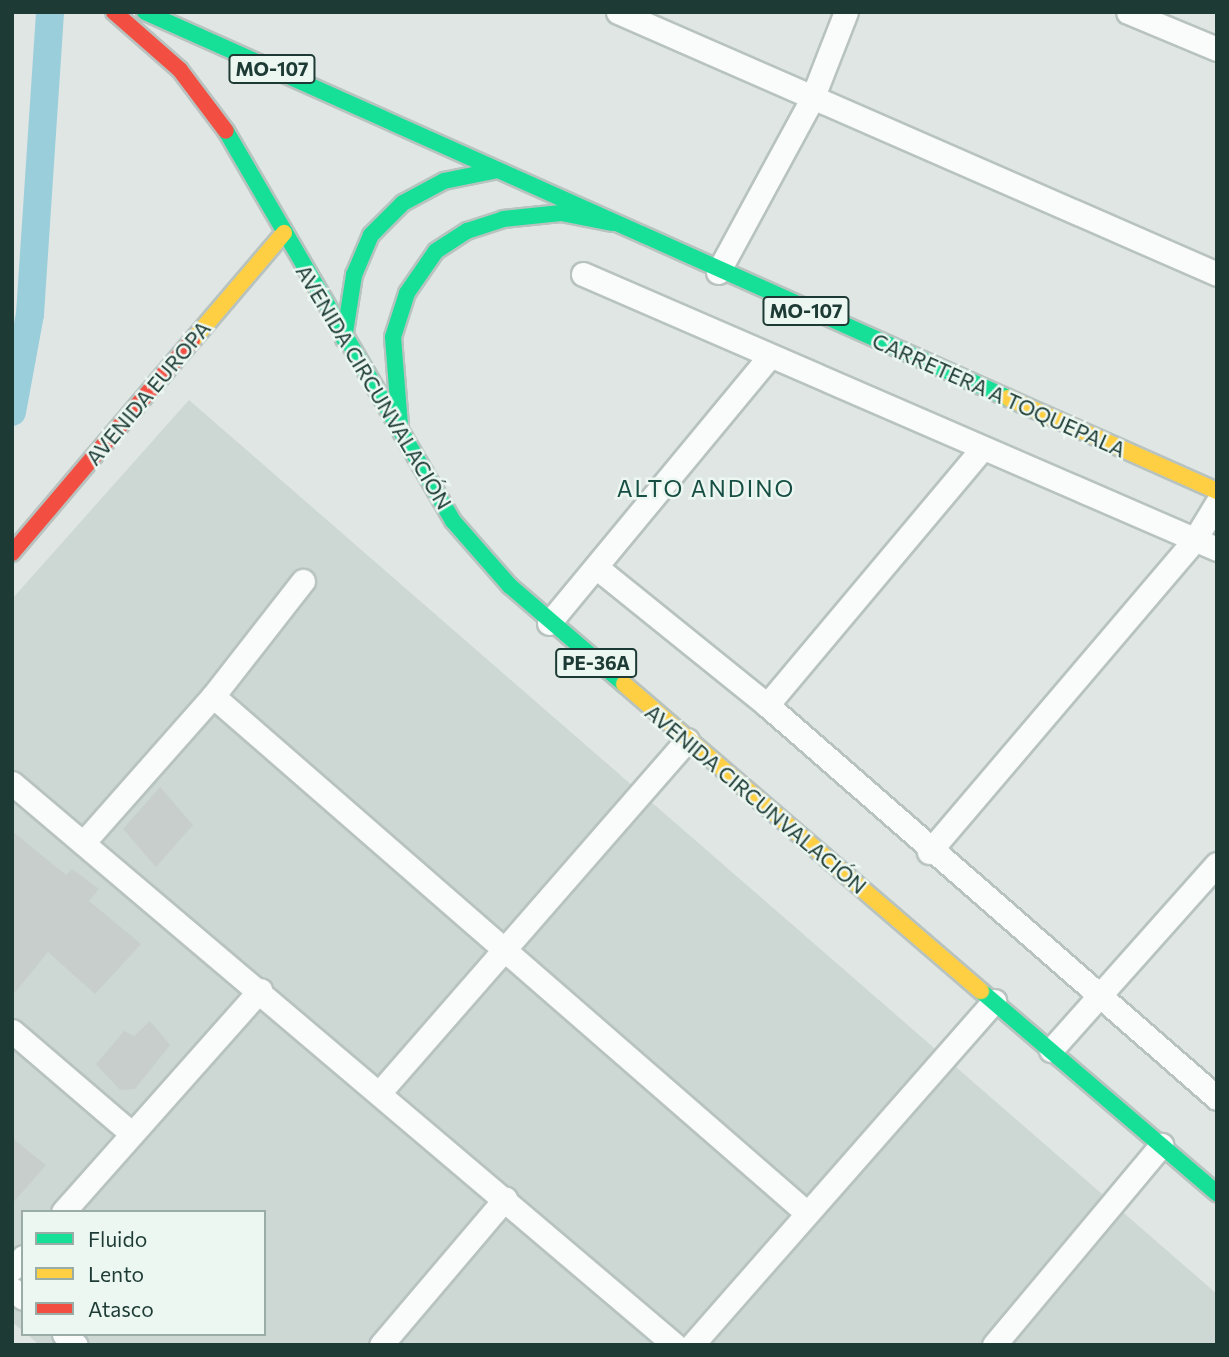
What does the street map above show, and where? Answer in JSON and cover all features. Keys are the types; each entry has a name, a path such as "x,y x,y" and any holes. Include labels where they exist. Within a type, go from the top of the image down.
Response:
{"main road":[{"name":"AVENIDA CIRCUNVALACIÓN","path":"114,12 180,71 228,134 401,439 453,521 549,623 1217,1193"},
{"name":"MO-107","path":"145,12 176,18"},
{"name":"CARRETERA A TOQUEPALA","path":"176,18 399,125 718,272 1217,491"},
{"path":"344,339 354,275 371,235 403,203 444,181 497,170"},
{"path":"401,439 393,337 407,293 436,251 467,231 503,219 561,213 612,223"},
{"name":"AVENIDA EUROPA","path":"12,553 284,233"}],"street":[{"path":"618,12 1217,274"},
{"path":"718,272 812,99 846,12"},
{"path":"1128,12 1217,49"},
{"path":"583,274 768,358 1217,549"},
{"path":"549,623 768,358"},
{"path":"766,705 981,450"},
{"path":"929,852 1195,539 1217,503"},
{"path":"596,567 766,705 929,852 1217,1098"},
{"path":"83,842 214,696 303,581"},
{"path":"214,696 807,1213"},
{"path":"380,1093 687,740"},
{"path":"12,783 260,990 675,1345"},
{"path":"1051,1050 1217,864"},
{"path":"65,1210 260,990"},
{"path":"692,1345 994,1001"},
{"path":"12,1031 132,1134"},
{"path":"994,1345 1161,1145"},
{"path":"381,1345 505,1199"}],"shaded area":[{"path":"189,400 1217,1294 1217,1345 39,1345 29,1336 266,1336 266,1210 21,1210 21,1329 12,1322 12,599"}],"building":[{"path":"160,787 193,825 156,867 123,829"},
{"path":"12,831 66,875 72,869 99,889 89,901 141,944 95,994 48,952 12,996"},
{"path":"150,1021 170,1045 135,1089 120,1090 96,1064 124,1031 134,1036"},
{"path":"12,1138 46,1165 12,1204"}],"waterway":[{"path":"12,412 30,314 50,13"}],"traffic: fast":[{"path":"145,12 1008,398"},
{"path":"226,131 453,521 510,586 624,684"},
{"path":"344,339 354,275 371,235 403,203 444,181 497,170"},
{"path":"400,426 393,337 407,293 436,251 467,231 503,219 561,213 612,223"},
{"path":"981,991 1217,1193"}],"traffic: slow":[{"path":"192,341 284,233"},
{"path":"1008,398 1217,491"},
{"path":"624,684 981,991"}],"traffic: jam":[{"path":"114,12 180,70 226,131"},
{"path":"12,553 192,341"}],"district":[{"name":"ALTO ANDINO","path":"706,488"}]}
